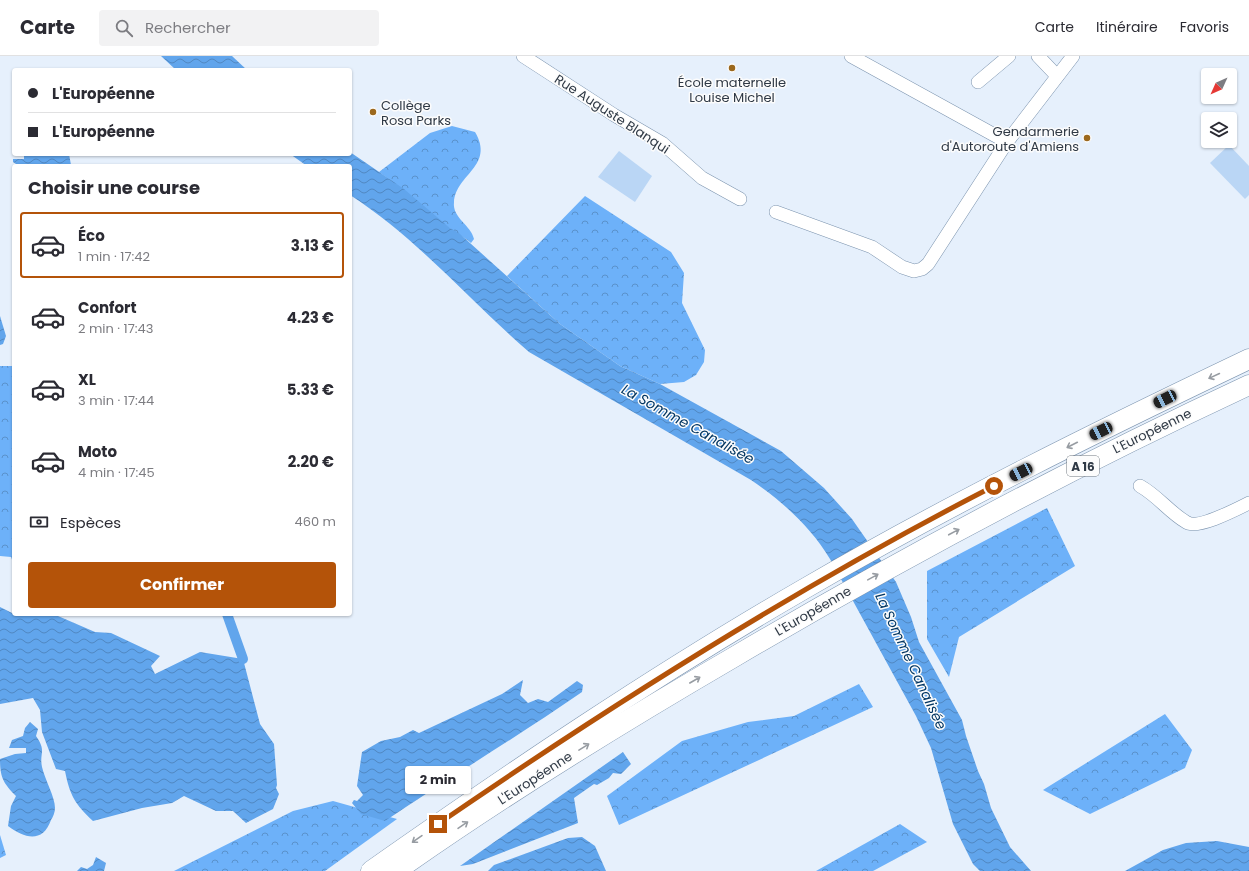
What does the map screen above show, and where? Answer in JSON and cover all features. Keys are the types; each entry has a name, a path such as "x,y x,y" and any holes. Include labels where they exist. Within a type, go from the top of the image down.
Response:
{"highway":[{"name":"L'Européenne","path":"371,871 553,746 646,686 802,590 908,530 1088,437 1249,359"},
{"name":"L'Européenne","path":"396,871 567,757 814,610 919,550 1126,444 1249,385"}],"street":[{"name":"Rue Auguste Blanqui","path":"523,56 662,144 702,178 740,200"},
{"path":"851,56 1007,142"},
{"path":"978,82 1009,56"},
{"path":"1038,56 1057,76"},
{"path":"776,212 872,247 902,267 914,271 922,269 928,264 1007,142 1073,56"},
{"path":"1140,486 1152,493 1187,523 1197,524 1249,503"}],"green space":[{"path":"452,126 475,132 480,144 478,162 456,192 454,202 456,213 472,234 474,239 471,243 448,227 379,172 430,133"},
{"path":"585,196 671,252 684,273 682,303 705,350 704,362 696,375 684,382 660,384 620,366 560,324 507,276"},
{"path":"0,366 12,366 12,560 11,557 0,556"},
{"path":"1047,508 1075,566 959,637 949,677 927,639 927,571"},
{"path":"859,684 873,707 619,825 607,796 682,741 748,722 794,716"},
{"path":"1165,714 1192,750 1185,768 1090,814 1043,790"},
{"path":"333,801 397,819 325,871 174,871 293,811"},
{"path":"900,824 927,842 873,871 816,871"},
{"path":"0,835 6,855 0,858"}],"shaded area":[{"path":"1226,148 1232,148 1249,166 1249,195 1245,199 1210,163"},
{"path":"619,151 652,176 635,202 598,177"}],"water":[{"path":"161,56 232,56 245,68 174,68"},
{"name":"La Somme Canalisée","path":"352,153 404,189 450,228 460,234 560,324 620,366 660,384 781,451 824,488 852,519 896,582 911,617 919,642 962,720 966,736 984,784 991,808 1010,847 1031,871 980,871 973,864 953,824 931,748 916,716 830,559 814,536 795,515 751,480 529,352 398,230 352,196 352,164 304,164 293,156 352,156"},
{"path":"24,156 69,156 71,164 16,164 13,162 13,159 24,159"},
{"path":"0,316 6,336 3,344 0,345"},
{"path":"0,607 12,613 12,616 58,616 95,632 111,633 160,656 151,666 155,674 200,652 243,659 260,724 274,744 276,788 279,794 273,809 246,823 233,811 216,811 184,796 172,803 142,808 93,821 74,799 65,771 56,769 42,732 40,710 33,698 0,704"},
{"path":"523,680 520,695 528,703 538,699 548,702 577,681 583,685 582,692 385,821 361,814 352,803 354,800 357,801 363,795 357,786 362,752 381,741 400,737 413,730 419,733 502,694"},
{"path":"30,722 38,729 36,736 42,749 42,767 55,804 55,808 48,827 43,832 38,835 27,836 8,826 11,806 16,796 3,779 0,759 15,754 26,753 26,748 9,748 12,740 23,736 25,728"},
{"path":"623,752 631,764 621,774 613,773 609,778 597,785 594,784 574,798 578,823 473,864 460,866"},
{"path":"582,837 595,846 606,871 488,871 494,865 568,838"},
{"path":"1217,841 1249,847 1249,871 1125,871 1163,850 1186,843"},
{"path":"96,857 106,863 104,871 77,871 81,867 87,869 93,865"}],"waterway":[{"path":"228,616 243,659"}],"place":[{"name":"École maternelle Louise Michel","path":"732,68"},
{"name":"Collège Rosa Parks","path":"373,112"},
{"name":"Gendarmerie d'Autoroute d'Amiens","path":"1087,138"}],"route":[{"path":"438,824 553,746 646,686 802,590 908,530 994,486"}]}
